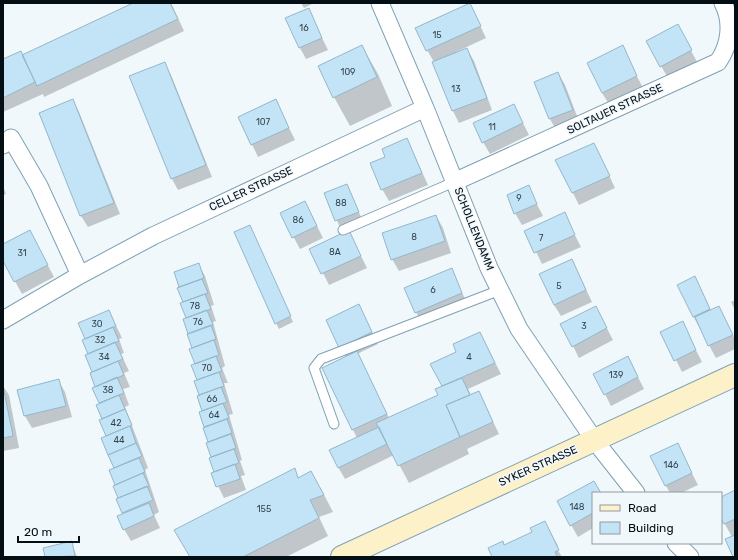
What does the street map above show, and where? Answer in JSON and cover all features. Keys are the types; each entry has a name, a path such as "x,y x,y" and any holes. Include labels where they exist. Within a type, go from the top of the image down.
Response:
{"main road":[{"name":"SYKER STRASSE","path":"342,557 503,481 735,375"}],"street":[{"name":"SCHOLLENDAMM","path":"380,3 425,108 489,268 519,329 595,440 635,492"},
{"name":"SOLTAUER STRASSE","path":"454,182 718,62 724,53 730,31 727,10 723,3"},
{"name":"CELLER STRASSE","path":"3,320 80,275 153,236 425,108"},
{"path":"3,145 11,138 39,186 80,275"},
{"path":"677,544 690,557"}],"lane":[{"path":"342,230 454,182"},
{"path":"334,424 314,368 321,359 500,290"}],"building":[{"path":"133,3 170,3 178,19 37,86 22,55"},
{"path":"470,3 481,26 426,51 415,28"},
{"path":"309,8 322,38 299,48 285,18"},
{"path":"678,24 692,50 660,67 646,41"},
{"path":"362,45 377,77 333,98 318,66"},
{"path":"623,45 637,76 602,93 587,63"},
{"path":"467,48 487,98 452,111 432,62"},
{"path":"21,51 35,82 3,98 3,59"},
{"path":"165,62 206,165 171,179 129,76"},
{"path":"558,72 573,110 549,119 534,82"},
{"path":"73,99 114,203 80,216 39,113"},
{"path":"276,99 289,128 251,145 238,117"},
{"path":"514,104 523,123 482,143 473,123"},
{"path":"407,138 422,173 381,190 370,163 385,157 382,149"},
{"path":"594,143 610,176 572,193 555,160"},
{"path":"347,184 359,212 335,221 324,193"},
{"path":"529,185 537,204 514,214 507,195"},
{"path":"305,201 317,226 292,238 280,213"},
{"path":"565,212 575,235 534,253 524,231"},
{"path":"436,215 445,241 391,260 382,233"},
{"path":"250,225 291,316 275,324 234,232"},
{"path":"30,230 48,265 14,282 3,261 3,244"},
{"path":"349,230 361,256 321,274 309,249"},
{"path":"572,259 586,290 554,305 539,274"},
{"path":"199,263 204,278 179,287 174,272"},
{"path":"452,268 462,293 415,313 404,288"},
{"path":"695,276 710,309 693,317 677,285"},
{"path":"202,279 208,293 183,302 177,288"},
{"path":"205,294 211,309 186,318 180,303"},
{"path":"359,304 372,332 339,348 326,320"},
{"path":"596,306 607,328 572,347 560,324"},
{"path":"719,306 733,335 708,346 695,317"},
{"path":"109,310 116,326 85,339 78,323"},
{"path":"207,310 213,325 188,334 183,319"},
{"path":"683,321 696,350 674,361 660,332"},
{"path":"211,325 216,339 192,348 187,334"},
{"path":"113,327 119,341 88,354 82,340"},
{"path":"480,332 495,363 442,386 430,364 456,352 453,344"},
{"path":"214,340 219,355 195,364 189,349"},
{"path":"115,342 123,359 92,372 85,355"},
{"path":"357,351 387,414 352,430 322,368"},
{"path":"216,356 222,371 197,380 191,365"},
{"path":"628,356 638,377 604,395 593,374"},
{"path":"118,361 124,375 95,387 90,373"},
{"path":"219,372 224,386 199,395 194,381"},
{"path":"117,377 124,393 99,403 92,388"},
{"path":"462,378 470,395 446,405 460,437 398,466 376,423 438,395 435,389"},
{"path":"59,379 66,406 24,416 17,390"},
{"path":"3,386 13,436 3,438"},
{"path":"221,387 227,402 202,411 197,396"},
{"path":"479,391 493,422 460,437 446,405"},
{"path":"119,395 125,409 102,419 96,405"},
{"path":"223,403 229,418 204,427 199,412"},
{"path":"125,409 132,425 106,436 99,420"},
{"path":"227,419 232,433 208,442 203,428"},
{"path":"130,426 136,443 108,455 101,438"},
{"path":"379,427 387,444 338,468 329,450"},
{"path":"231,434 236,448 211,457 206,443"},
{"path":"136,443 142,456 114,468 108,455"},
{"path":"678,443 692,473 665,486 650,456"},
{"path":"234,449 239,463 214,472 209,458"},
{"path":"139,458 145,472 115,485 109,470"},
{"path":"235,464 240,479 216,487 211,473"},
{"path":"295,468 298,478 311,471 324,495 310,500 319,518 243,557 190,557 174,530"},
{"path":"143,473 149,486 118,498 113,486"},
{"path":"594,481 600,492 592,492 592,514 570,526 557,501"},
{"path":"147,486 153,500 122,513 116,499"},
{"path":"735,490 735,519 724,524 722,521 722,496"},
{"path":"149,503 154,516 123,530 117,516"},
{"path":"545,521 559,550 555,552 557,557 492,557 488,548 503,541 504,545 532,532 530,528"},
{"path":"735,535 735,557 733,557 725,539"},
{"path":"72,541 75,556 45,557 43,548"}]}
